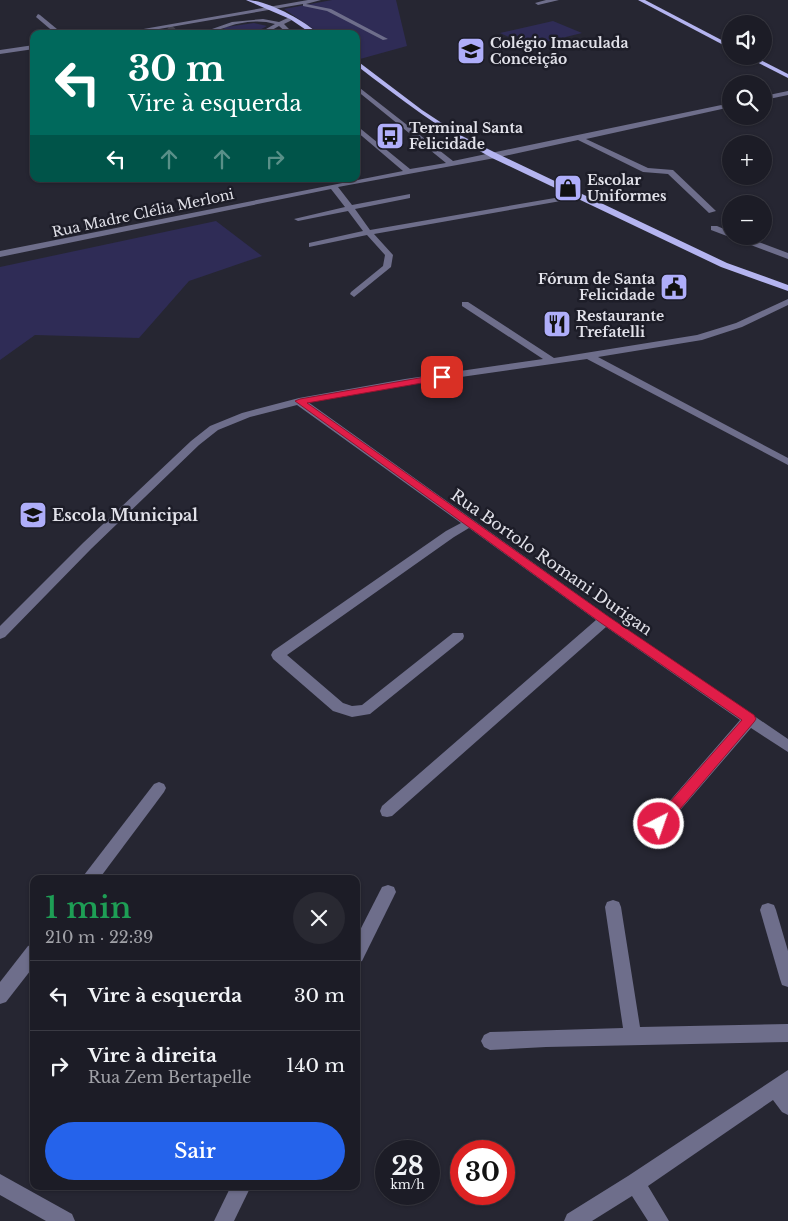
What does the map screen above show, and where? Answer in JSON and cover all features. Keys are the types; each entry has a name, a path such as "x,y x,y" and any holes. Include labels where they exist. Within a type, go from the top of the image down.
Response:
{"main road":[{"path":"249,0 272,8 310,30"},
{"path":"641,0 722,42"},
{"path":"360,65 420,111 458,136 496,156 724,265 788,288"},
{"path":"766,65 788,76"}],"street":[{"path":"144,30 318,0"},
{"path":"538,3 556,0"},
{"path":"300,4 329,10 385,39"},
{"path":"38,16 55,30"},
{"path":"268,30 292,18"},
{"path":"200,20 199,25 203,30"},
{"path":"213,30 218,27 240,22 279,24 287,30"},
{"path":"0,52 30,48"},
{"path":"360,90 452,164"},
{"path":"772,96 788,93"},
{"name":"Rua Madre Clélia Merloni","path":"360,179 496,156 722,108"},
{"path":"360,130 409,172"},
{"path":"579,138 646,170 670,172 712,211"},
{"path":"337,183 350,208 389,255 387,267 354,294"},
{"name":"Rua Madre Clélia Merloni","path":"0,254 337,183"},
{"path":"298,218 407,196"},
{"path":"312,245 368,232 578,196"},
{"path":"714,228 722,231"},
{"path":"759,245 788,256"},
{"path":"0,634 87,546 201,438 214,428 246,415 300,401 405,382 699,338 739,325 788,302"},
{"path":"465,304 552,361"},
{"path":"588,356 788,462"},
{"name":"Rua Bortolo Romani Durigan","path":"300,401 605,620 788,746"},
{"path":"458,636 365,710 352,712 338,707 278,655 450,534 470,523"},
{"path":"387,811 605,620"},
{"path":"659,824 750,719"},
{"path":"93,875 159,788"},
{"path":"360,947 388,892"},
{"path":"612,907 633,1036"},
{"path":"768,910 788,979"},
{"path":"0,996 30,957"},
{"path":"490,1041 788,1033"},
{"path":"574,1221 635,1183 781,1083 788,1106"},
{"path":"635,1183 658,1221"},
{"path":"0,1184 65,1221"},
{"path":"224,1221 239,1190"}],"shaded area":[{"path":"332,0 396,0 407,46 360,59 360,30 315,30 284,9"},
{"path":"553,21 582,33 529,46 500,33"},
{"path":"254,23 267,26 260,30 222,30 226,27"},
{"path":"216,221 262,256 189,281 139,338 35,335 0,360 0,267"}],"tunnel":[{"path":"169,27 172,30"}],"place":[{"name":"Colégio Imaculada Conceição","path":"471,51"},
{"name":"Terminal Santa Felicidade","path":"390,136"},
{"name":"Escolar Uniformes","path":"568,188"},
{"name":"Fórum de Santa Felicidade","path":"674,287"},
{"name":"Restaurante Trefatelli","path":"557,324"},
{"name":"Escola Municipal","path":"33,515"}],"route":[{"path":"442,377 300,401 605,620 750,719 659,824"}]}
